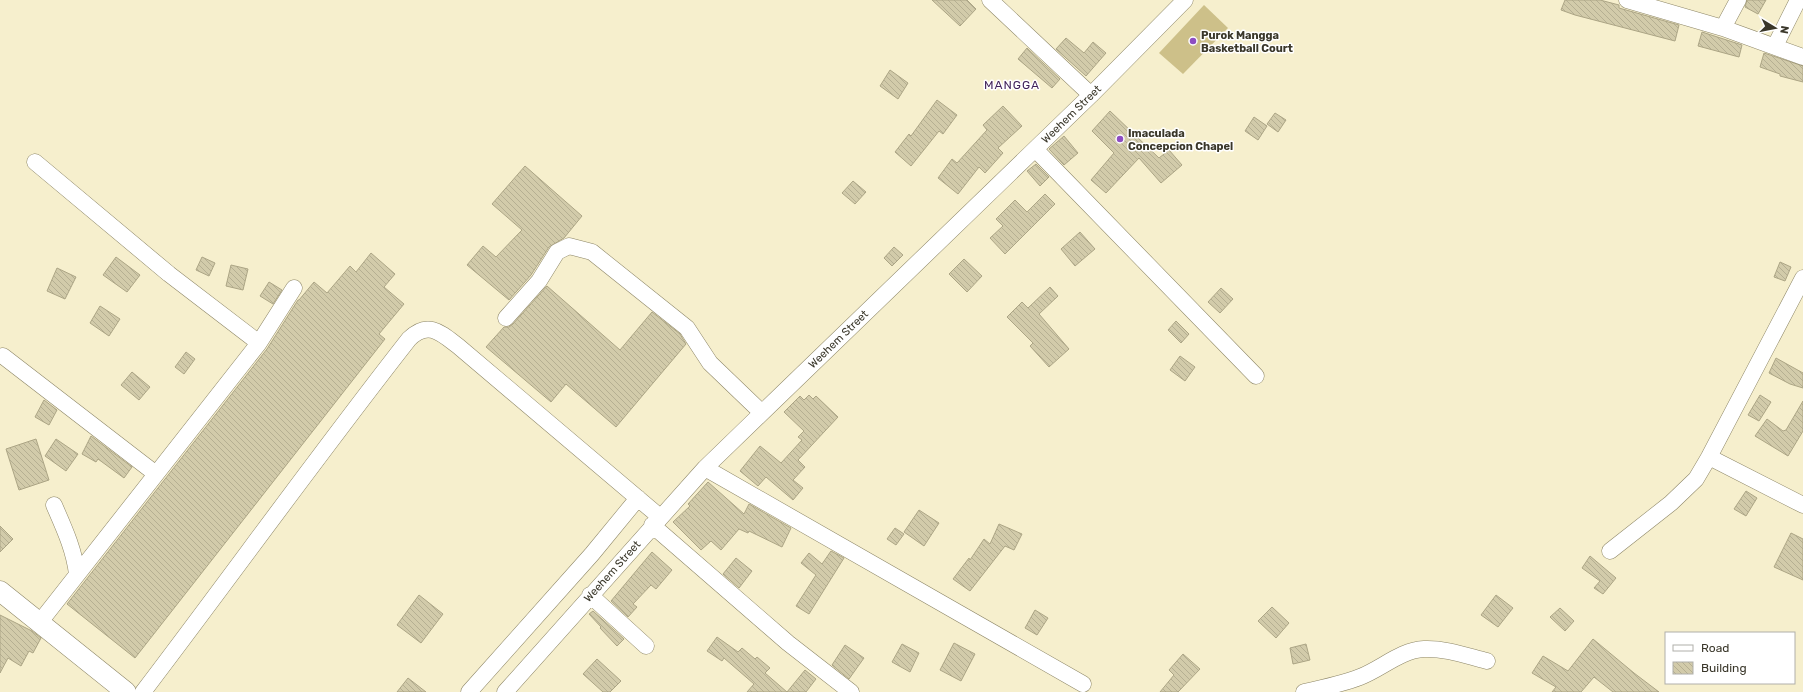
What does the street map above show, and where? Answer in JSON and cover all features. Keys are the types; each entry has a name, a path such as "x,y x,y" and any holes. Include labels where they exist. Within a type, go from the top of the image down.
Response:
{"main road":[{"path":"0,591 126,692"}],"street":[{"path":"990,0 1091,95"},
{"name":"Weehem Street","path":"504,692 705,468 761,412 1091,95 1185,0"},
{"path":"1627,0 1670,6 1723,28 1803,57"},
{"path":"1723,28 1738,0"},
{"path":"1775,46 1798,0"},
{"path":"1035,149 1256,376"},
{"path":"35,162 169,274 259,343"},
{"path":"506,318 539,281 557,252 569,246 592,252 687,328 692,334 698,347 710,362 761,412"},
{"path":"1610,551 1671,503 1696,479 1803,278"},
{"path":"40,622 259,343 294,288"},
{"path":"144,692 236,570 348,416 409,339 421,330 434,330 458,346 638,498 656,521 788,643 851,692"},
{"path":"3,356 156,474"},
{"path":"1709,457 1803,505"},
{"path":"705,468 1083,684"},
{"path":"469,692 592,554 638,498"},
{"path":"54,506 75,556 77,574"},
{"path":"590,595 646,646"},
{"path":"1304,692 1333,686 1361,677 1402,655 1422,649 1434,649 1487,661"}],"shaded area":[{"name":"Purok Mangga Basketball Court","path":"1204,5 1228,28 1183,74 1159,53"}],"building":[{"path":"932,0 967,0 976,9 960,26"},
{"path":"1565,0 1600,0 1619,5 1619,8 1679,25 1675,41 1561,10"},
{"path":"1747,0 1766,0 1758,14 1745,7"},
{"path":"1702,32 1742,45 1739,57 1698,46"},
{"path":"1066,38 1084,53 1093,42 1106,53 1086,76 1056,49"},
{"path":"1027,48 1060,79 1052,88 1018,59"},
{"path":"1764,53 1803,66 1803,82 1780,76 1780,74 1760,67"},
{"path":"890,70 908,83 898,99 880,86"},
{"path":"937,100 957,115 943,134 939,131 911,166 895,152 909,134 911,136"},
{"path":"1003,106 1022,126 998,148 1003,153 985,173 979,167 958,194 938,178 952,159 957,163 987,130 983,125"},
{"path":"1110,111 1159,158 1169,150 1182,165 1161,183 1139,158 1106,193 1091,180 1114,153 1092,131"},
{"path":"1275,113 1286,120 1278,132 1267,124"},
{"path":"1254,117 1267,126 1258,140 1245,131"},
{"path":"1064,136 1078,153 1064,165 1049,149"},
{"path":"1036,164 1049,177 1040,186 1027,171"},
{"path":"525,166 582,216 564,238 549,247 531,275 509,300 467,265 483,246 496,257 522,230 492,204"},
{"path":"853,181 866,192 855,204 842,193"},
{"path":"1045,194 1055,204 1005,254 990,238 1003,226 996,219 1015,200 1027,212"},
{"path":"1080,232 1095,249 1075,266 1061,249"},
{"path":"894,247 903,255 892,266 884,258"},
{"path":"371,253 395,274 384,287 404,304 379,334 385,339 135,658 67,604 267,349 298,300 314,282 327,293 350,266 356,272"},
{"path":"116,257 140,275 127,292 103,275"},
{"path":"202,257 215,263 209,276 196,270"},
{"path":"964,259 982,276 967,292 949,274"},
{"path":"1780,262 1791,267 1785,281 1774,277"},
{"path":"231,265 248,269 243,290 226,286"},
{"path":"57,268 76,277 65,299 47,291"},
{"path":"269,282 282,290 273,304 260,296"},
{"path":"547,286 620,350 652,312 680,334 686,344 616,427 566,384 551,402 486,347 504,327 509,327 513,324"},
{"path":"1050,287 1058,296 1039,314 1069,349 1049,367 1030,346 1033,343 1007,317 1022,302 1028,308"},
{"path":"1221,288 1233,299 1220,313 1208,302"},
{"path":"100,306 120,319 109,336 90,323"},
{"path":"1176,321 1189,334 1181,343 1168,330"},
{"path":"186,352 195,359 184,374 175,367"},
{"path":"1180,356 1195,367 1185,381 1170,370"},
{"path":"1776,358 1803,373 1803,388 1790,384 1769,373"},
{"path":"132,372 150,387 139,400 121,385"},
{"path":"809,395 813,399 816,396 838,417 798,460 805,467 793,480 803,488 793,500 766,477 758,486 740,471 760,446 781,463 802,440 798,437 804,431 784,412 800,396 804,400"},
{"path":"1760,395 1771,402 1759,421 1748,415"},
{"path":"44,400 57,410 49,425 35,417"},
{"path":"1803,401 1803,431 1788,456 1755,436 1767,419 1783,431 1786,430"},
{"path":"91,436 132,467 124,478 98,459 96,462 82,454"},
{"path":"36,439 49,480 19,490 6,449"},
{"path":"56,439 78,454 66,471 45,456"},
{"path":"708,482 744,514 749,504 791,528 782,547 749,531 748,533 739,529 721,550 711,541 701,550 673,522 690,506 688,504"},
{"path":"1746,491 1757,498 1746,516 1734,509"},
{"path":"919,510 939,523 924,546 904,532"},
{"path":"999,524 1022,534 1014,550 1005,546 970,591 953,579 969,558 970,560 984,539 990,544"},
{"path":"0,526 13,539 0,552"},
{"path":"895,528 904,534 896,545 887,539"},
{"path":"1791,533 1803,539 1803,580 1774,567"},
{"path":"831,551 844,558 809,614 796,606 816,575 801,563 809,553 822,564"},
{"path":"652,552 672,570 656,589 651,585 633,604 637,607 628,617 611,601"},
{"path":"1590,556 1616,578 1603,594 1594,588 1600,581 1582,568"},
{"path":"736,558 752,571 739,588 723,574"},
{"path":"419,595 443,614 421,643 397,625"},
{"path":"1496,595 1513,608 1498,627 1481,615"},
{"path":"1272,607 1289,623 1276,638 1258,621"},
{"path":"1560,608 1574,621 1565,631 1550,617"},
{"path":"1035,610 1048,618 1037,635 1025,628"},
{"path":"593,611 624,639 617,646 589,614"},
{"path":"0,615 32,631 41,638 33,653 29,651 21,666 8,658 0,673"},
{"path":"717,637 738,652 742,648 755,659 757,657 770,668 765,673 787,692 747,692 754,684 724,658 722,661 707,651"},
{"path":"1593,639 1659,692 1613,692 1594,677 1581,692 1552,692 1556,687 1532,673 1543,656 1568,671"},
{"path":"954,643 975,654 961,681 940,670"},
{"path":"902,644 919,653 910,672 892,662"},
{"path":"1306,644 1310,660 1293,664 1290,648"},
{"path":"845,645 864,658 849,679 832,665"},
{"path":"1183,654 1200,669 1178,692 1160,692 1174,675 1169,670"},
{"path":"597,659 621,681 610,692 603,692 583,674"},
{"path":"805,670 816,679 806,692 787,692"},
{"path":"408,678 426,692 397,692"}],"place":[{"name":"Purok Mangga Basketball Court","path":"1193,41"},
{"name":"Imaculada Concepcion Chapel","path":"1120,139"}],"district":[{"name":"MANGGA","path":"1012,85"}]}
